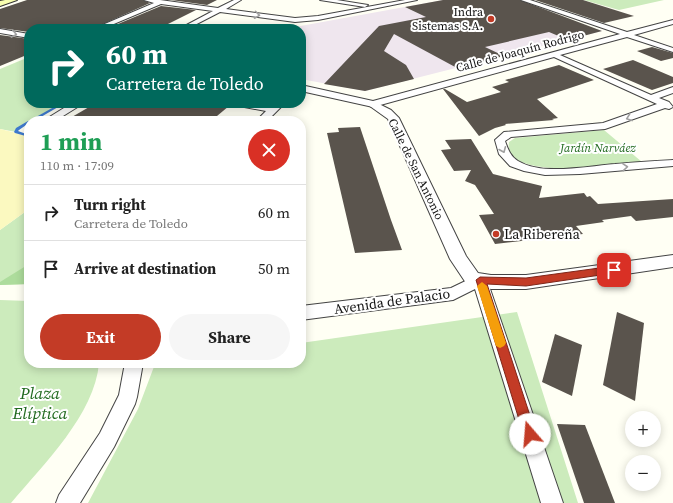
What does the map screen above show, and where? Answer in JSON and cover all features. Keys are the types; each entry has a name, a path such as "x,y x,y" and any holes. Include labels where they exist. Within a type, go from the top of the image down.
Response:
{"main road":[{"path":"0,4 13,0"}],"street":[{"path":"147,0 288,19 318,18 384,3 414,0"},
{"path":"192,24 238,0"},
{"path":"318,18 327,13 330,8 327,4 319,0"},
{"path":"323,0 384,3"},
{"path":"524,0 673,50"},
{"path":"542,0 622,25 612,27 612,29"},
{"path":"108,24 162,1"},
{"name":"Calle de Joaquín Rodrigo","path":"373,104 547,56 558,55 673,22"},
{"path":"631,26 646,29 656,35 655,37 643,39"},
{"path":"0,31 24,35"},
{"path":"663,39 673,42"},
{"path":"558,55 669,106"},
{"name":"Calle de San Antonio","path":"306,89 354,98 373,104 387,112 393,118 459,259 472,277 480,280"},
{"path":"651,98 673,90"},
{"path":"669,106 605,126 508,134 500,140 501,148 505,156 516,164 532,170 557,173 673,163"},
{"path":"57,116 70,108"},
{"path":"266,116 274,108"},
{"path":"552,503 480,280 526,282 673,261"},
{"name":"Avenida de Palacio","path":"306,312 454,294 480,280"},
{"path":"67,503 107,440 128,397 133,368"}],"shaded area":[{"path":"443,0 512,0 602,31 365,91 306,80 306,25"}],"green space":[{"path":"584,0 664,0 619,10"},
{"path":"24,59 24,108 54,108 40,116 24,116 24,125 17,129 16,132 0,129 0,69"},
{"name":"Jardín Narváez","path":"604,130 642,162 588,167 542,167 524,163 512,155 509,142 515,138"},
{"path":"24,213 24,284 0,285 0,230"},
{"path":"24,267 24,284 0,285 0,282"},
{"name":"Plaza Elíptica","path":"0,300 24,301 24,368 98,368 95,382 88,401 66,438 11,503 0,503"},
{"path":"517,312 578,503 88,503 138,409 153,368 306,368 306,342"}],"sand":[{"path":"0,129 24,135 24,213 0,230"}],"building":[{"path":"27,0 143,0 150,3 103,24 24,24 24,31 0,28 0,9"},
{"path":"171,0 217,0 207,5"},
{"path":"443,0 520,0 602,31 568,40 549,32 485,47 504,56 457,68 394,34 384,51 406,65 414,79 365,91 324,84 379,26 426,17 405,7"},
{"path":"535,0 583,0 634,16 604,23"},
{"path":"161,6 196,10 168,24 118,24"},
{"path":"0,35 24,38 24,56 0,66"},
{"path":"652,47 673,53 673,58 661,61 637,51"},
{"path":"633,60 673,77 673,83 652,90 603,69"},
{"path":"559,65 594,80 537,99 558,118 552,119 554,120 505,124 506,125 495,128 479,136 443,89 467,102 501,92 492,87 509,82 505,80"},
{"path":"87,108 227,108 217,116 74,116"},
{"path":"360,127 402,250 355,253 327,133 339,132 338,128"},
{"path":"471,139 493,174 542,186 539,198 584,193 587,197 590,196 598,204 673,199 673,217 636,221 631,216 602,220 604,222 576,226 583,234 495,244 479,215 494,214 475,185 465,181 471,170 454,171 441,150 451,149 445,140"},
{"path":"617,312 644,323 635,401 603,385"},
{"path":"555,334 582,345 572,396 542,382"},
{"path":"557,424 585,425 615,503 584,503"}],"waterway":[{"path":"40,116 54,108"},
{"path":"24,125 17,129 16,132 24,134"}],"slow traffic":[{"path":"482,286 500,343"}],"place":[{"name":"Indra Sistemas S.A.","path":"491,19"},
{"name":"La Ribereña","path":"496,234"}],"route":[{"path":"530,434 480,280 506,283 526,282 614,270"}]}
